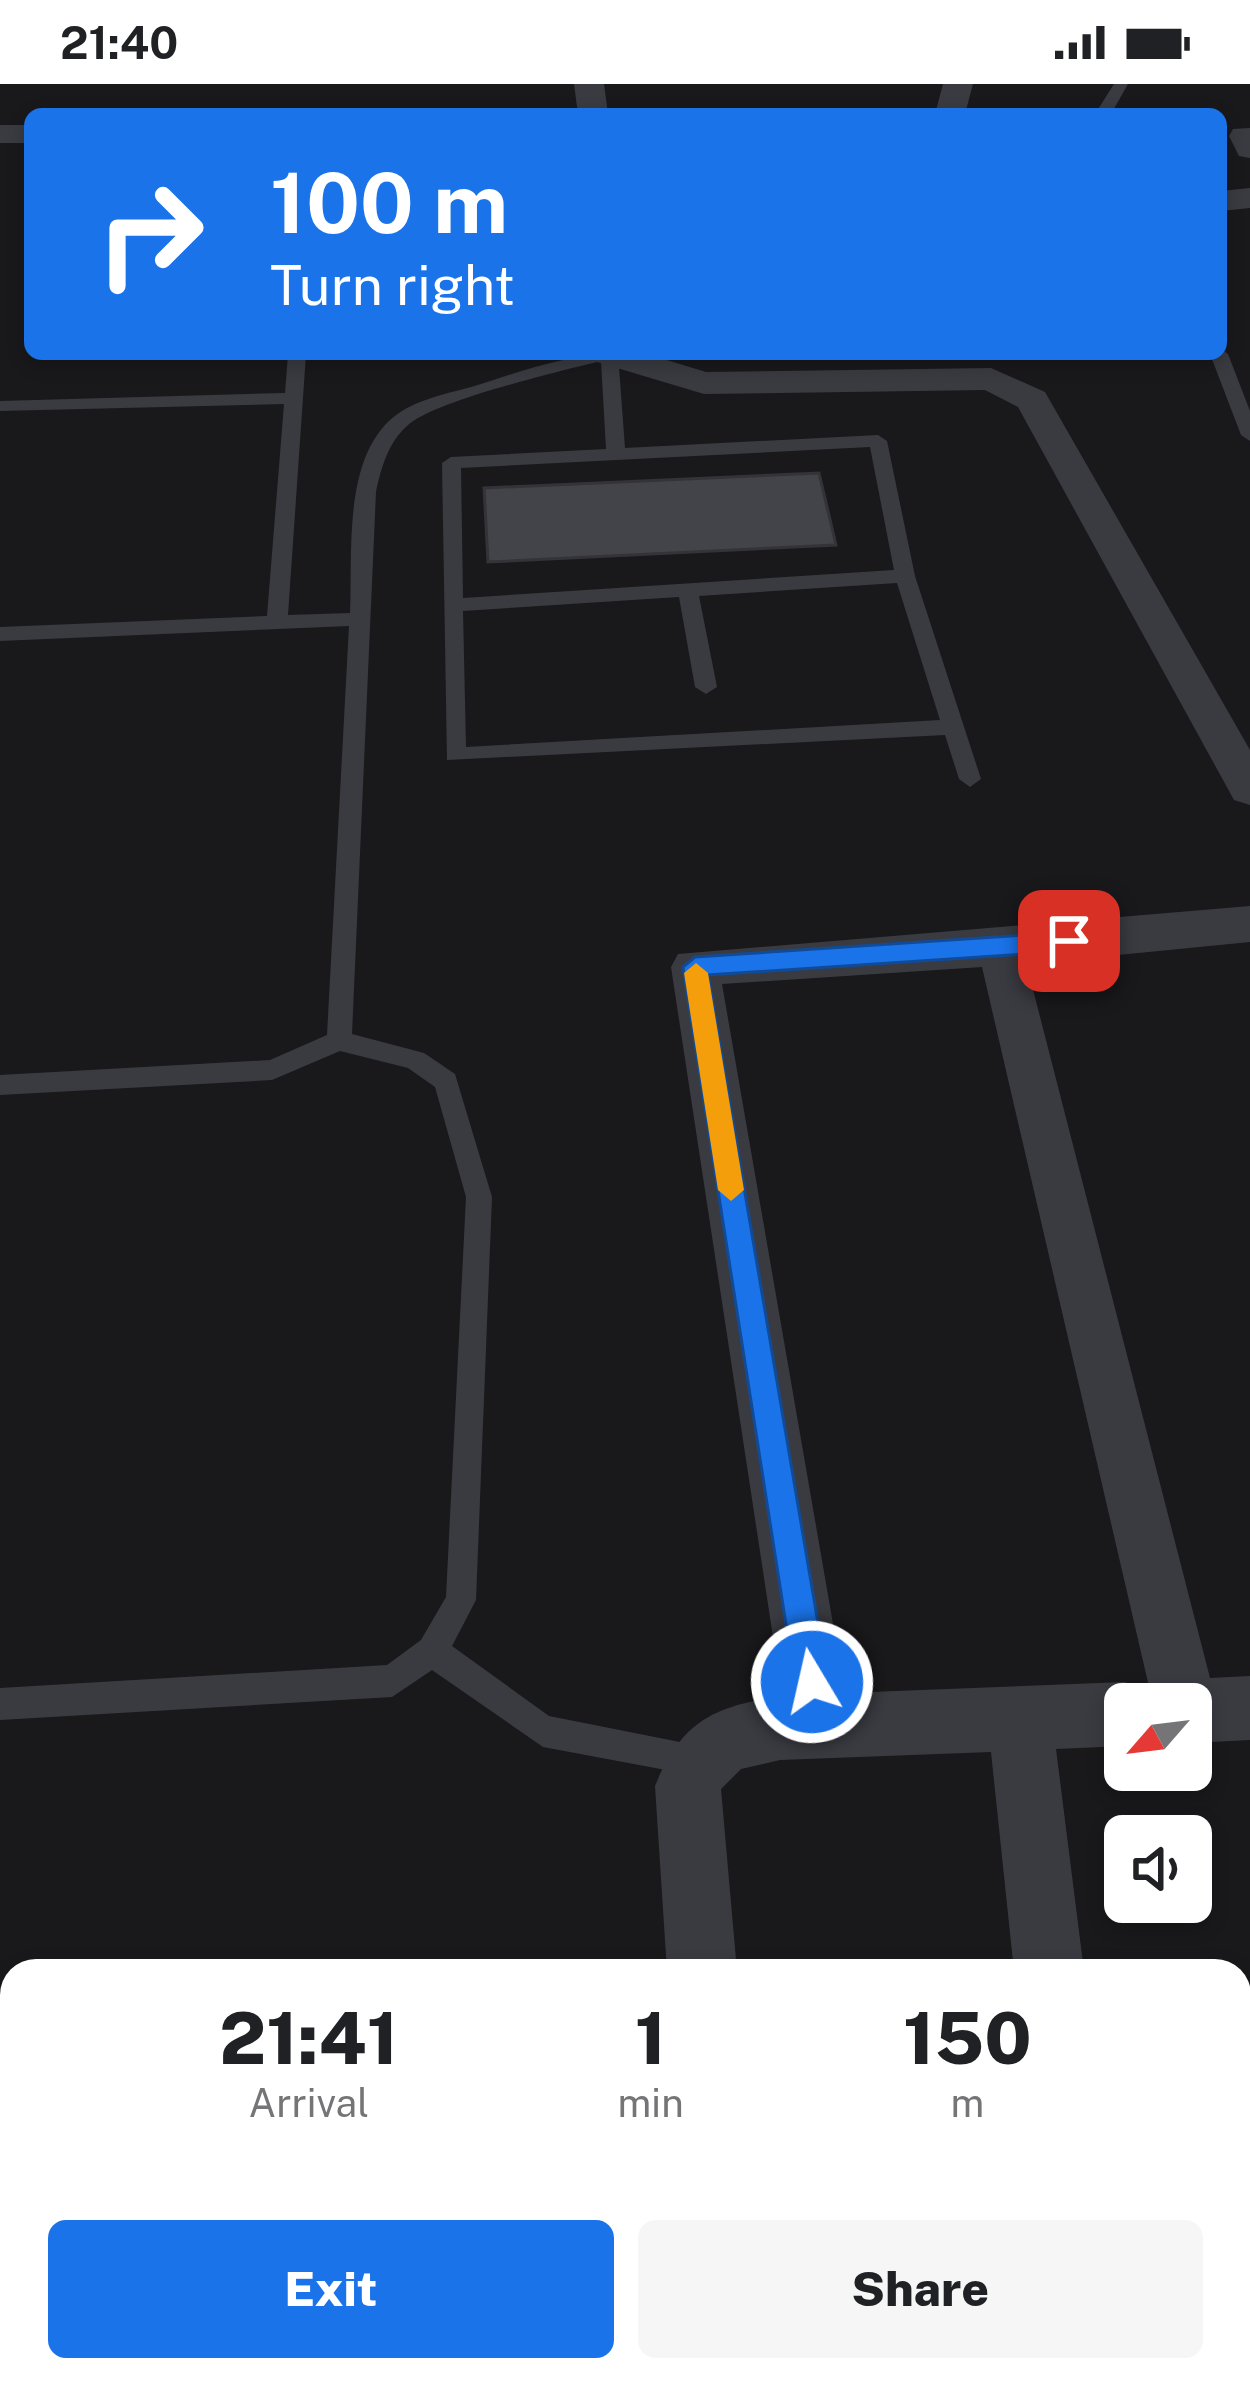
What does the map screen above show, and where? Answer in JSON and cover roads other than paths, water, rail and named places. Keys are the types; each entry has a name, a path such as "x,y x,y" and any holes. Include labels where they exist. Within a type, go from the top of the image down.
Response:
{"street":[{"path":"629,360 704,383 991,379 1032,400"},
{"path":"1016,360 1032,400 1250,789"},
{"path":"819,1726 695,967 1023,946 1250,924"},
{"path":"1023,946 1004,970 1012,1014 1182,1683"},
{"path":"1212,1707 1250,1708"},
{"path":"701,1959 688,1786 698,1760 725,1741 780,1728 1104,1715"},
{"path":"1020,1718 1048,1959"}],"lane":[{"path":"278,622 297,360"},
{"path":"339,1041 366,491 373,460 394,424 472,390 586,360"},
{"path":"609,360 616,455"},
{"path":"1221,360 1250,434"},
{"path":"0,406 294,398"},
{"path":"954,727 455,754 451,464 878,441 905,576 954,727 970,779"},
{"path":"454,605 905,576"},
{"path":"688,590 706,687"},
{"path":"0,634 359,619"},
{"path":"0,1085 272,1070 339,1041 415,1060 446,1081 479,1197 461,1600 432,1651 392,1681 0,1704"},
{"path":"432,1651 543,1731 698,1760"}]}
